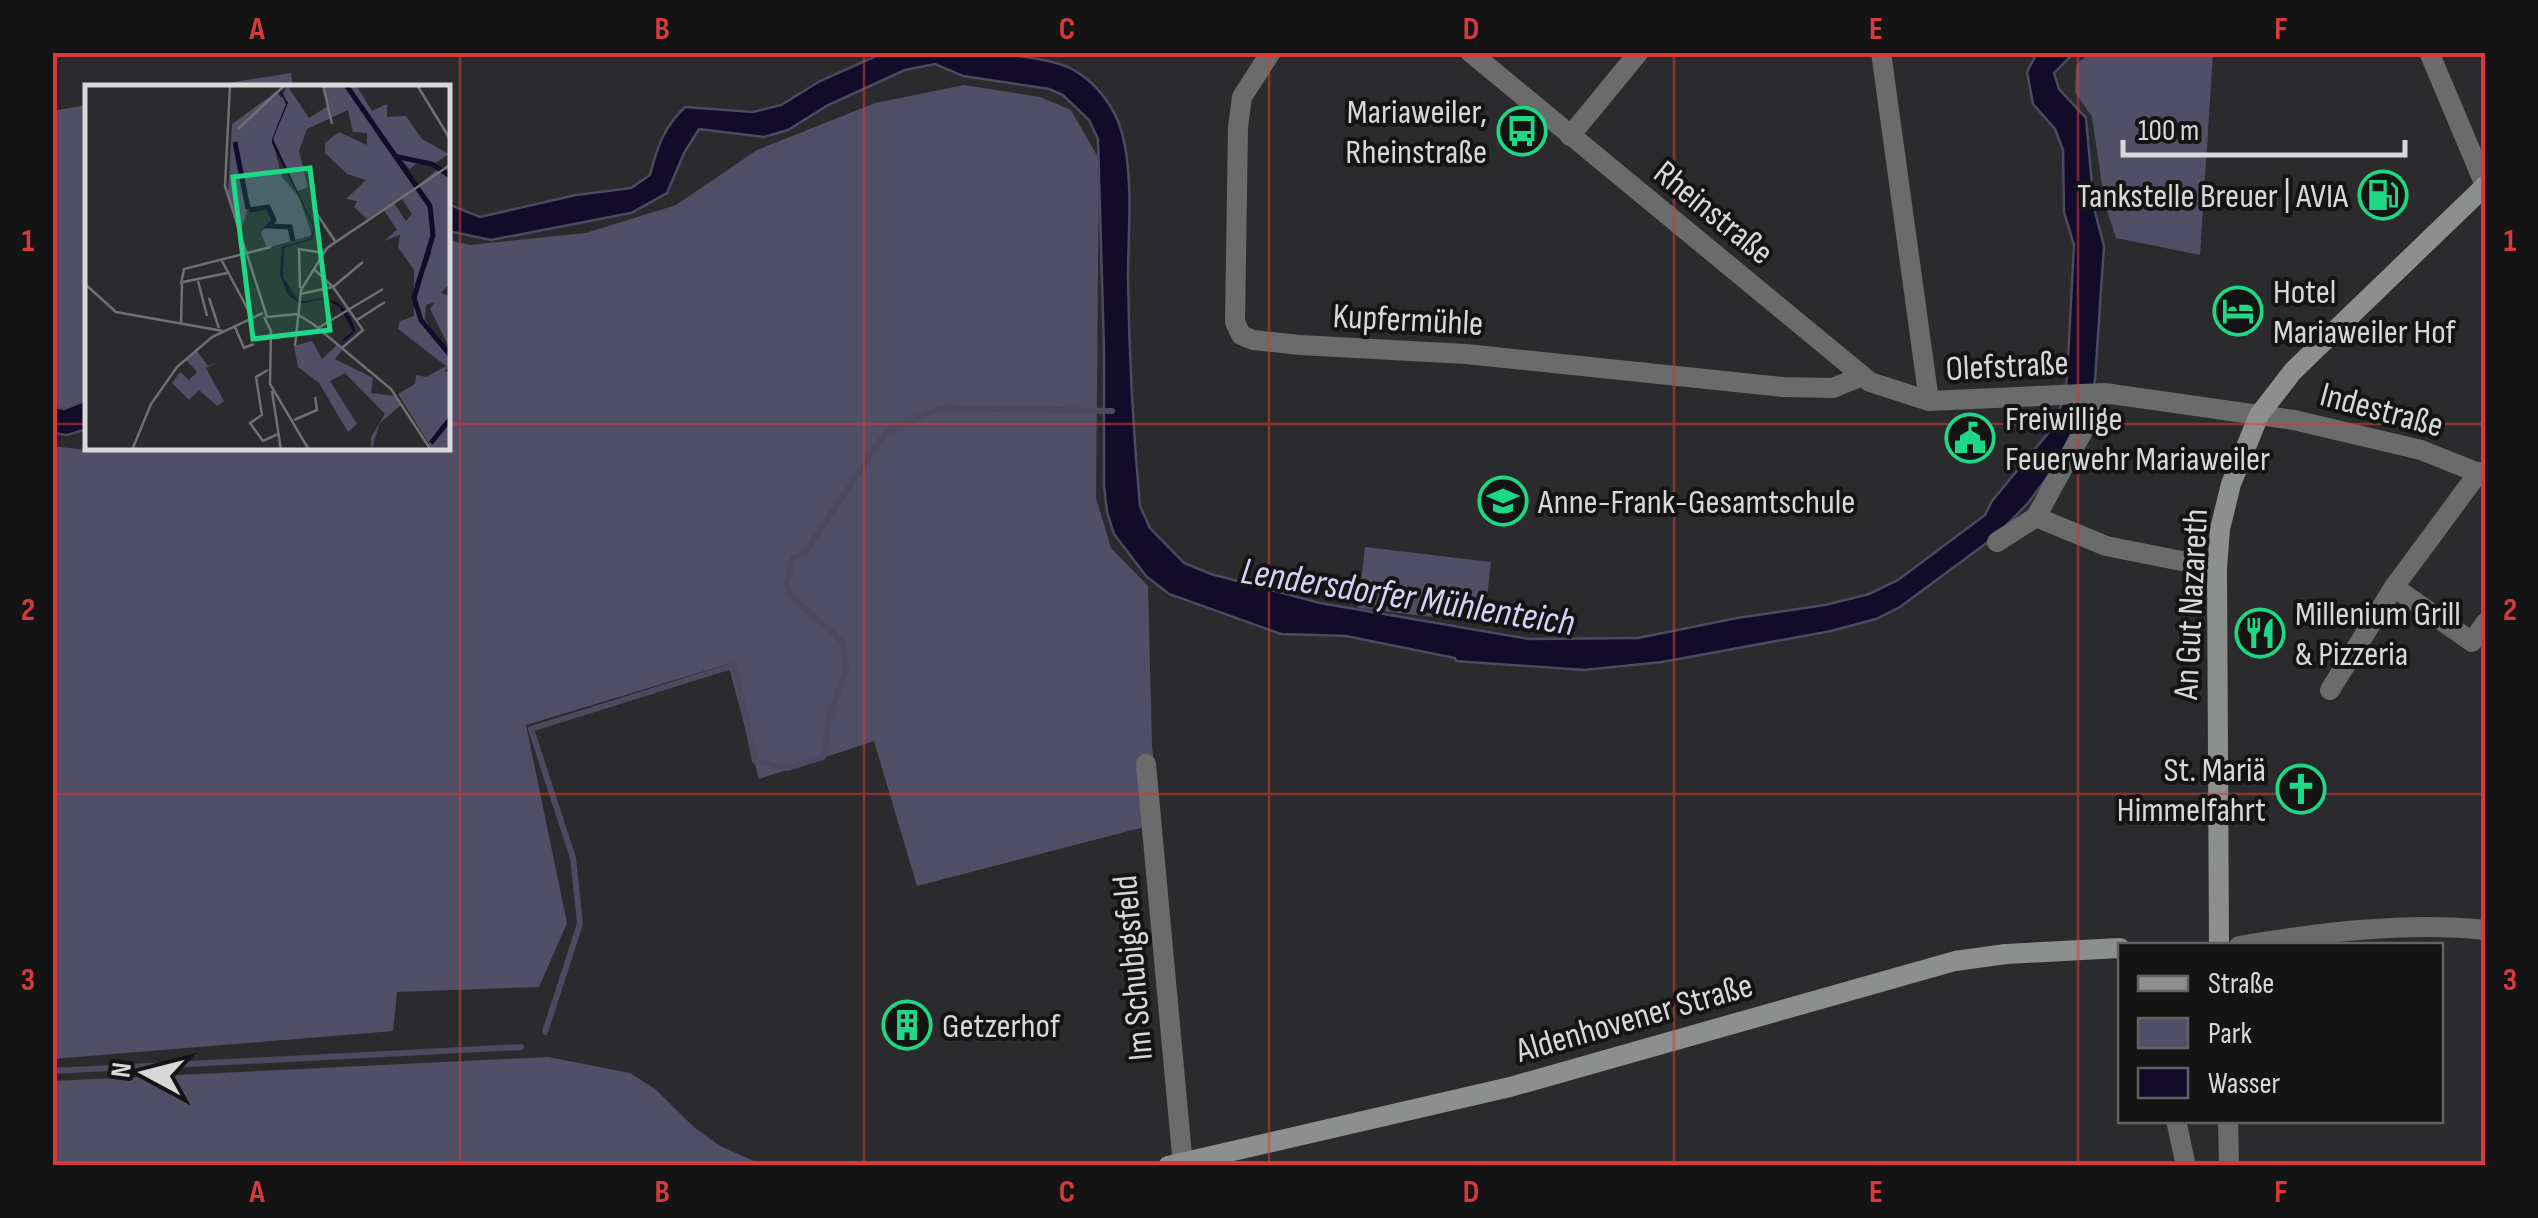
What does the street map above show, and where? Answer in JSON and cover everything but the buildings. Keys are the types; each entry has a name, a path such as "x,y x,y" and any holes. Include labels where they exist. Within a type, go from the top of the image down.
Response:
{"main road":[{"name":"An Gut Nazareth","path":"2219,943 2217,568 2230,484 2260,415 2293,371 2485,185"},
{"name":"Aldenhovener Straße","path":"1178,1164 1510,1087 1955,961 2118,948"}],"street":[{"name":"Kupfermühle","path":"1271,52 1242,97 1238,127 1235,322 1241,335 1300,346 1466,354 1782,387 1833,388 1862,376"},
{"name":"Rheinstraße","path":"1470,52 1862,376 1892,392 1929,401"},
{"path":"1570,136 1639,52"},
{"name":"Olefstraße","path":"1881,52 1929,401 2100,393 2260,415"},
{"path":"2429,52 2485,185"},
{"path":"1997,542 2036,517 2100,393"},
{"name":"Indestraße","path":"2260,415 2312,423 2421,450 2482,474"},
{"path":"2330,690 2394,587 2482,474"},
{"path":"2036,517 2106,546 2217,568"},
{"path":"2394,587 2472,642 2486,622"},
{"name":"Im Schubigsfeld","path":"1146,764 1178,1164"},
{"path":"2256,943 2449,926 2486,930"},
{"path":"2177,1123 2186,1166"},
{"path":"2228,1123 2229,1166"}],"green space":[{"path":"2091,52 2213,53 2200,255 2116,238 2105,205 2092,117 2075,92 2076,65"},
{"path":"291,73 293,85 216,85"},
{"path":"964,85 1040,97 1071,110 1099,159 1096,498 1111,548 1148,586 1152,746 1160,819 1144,827 917,886 874,741 759,779 728,664 526,725 567,923 539,987 397,992 393,1031 53,1059 52,446 85,450 450,450 450,240 470,245 586,233 676,205 757,150 875,103"},
{"path":"85,105 85,401 64,409 52,407 52,111"},
{"path":"1365,547 1491,562 1484,623 1358,608"},
{"path":"548,1057 630,1073 655,1089 720,1146 763,1165 53,1165 53,1081"}],"water":[{"path":"883,53 981,54 1055,63 1081,74 1097,88 1119,123 1128,168 1129,335 1140,506 1150,528 1184,563 1211,574 1320,603 1529,639 1638,638 1825,605 1869,594 1898,580 1985,515 1992,501 2049,432 2064,399 2074,245 2064,212 2063,150 2055,129 2033,104 2027,72 2037,53 2074,53 2054,73 2059,89 2086,118 2094,208 2104,246 2095,380 2085,426 2029,502 1996,536 1900,607 1876,619 1831,631 1662,662 1584,670 1456,661 1346,636 1281,634 1169,594 1146,576 1114,534 1104,486 1098,139 1089,120 1063,95 1049,89 963,76 935,64 905,70 828,105 788,130 764,137 699,129 667,193 631,213 491,240 450,231 450,205 480,217 576,195 631,188 650,175 662,138 685,107 753,112 781,105 820,81"},
{"path":"85,401 85,430 67,435 53,433 53,407 64,409"}],"waterway":[{"path":"545,1032 580,924 573,858 531,729 735,665 755,761 788,768 823,757 830,713 846,670 843,642 794,599 786,586 793,558 805,553 886,432 940,408 1112,411"},
{"path":"52,1071 521,1047"}],"place":[{"name":"Mariaweiler, Rheinstraße","path":"1522,131"},
{"name":"Tankstelle Breuer | AVIA","path":"2383,195"},
{"name":"Hotel Mariaweiler Hof","path":"2238,311"},
{"name":"Freiwillige Feuerwehr Mariaweiler","path":"1970,438"},
{"name":"Anne-Frank-Gesamtschule","path":"1503,501"},
{"name":"Millenium Grill & Pizzeria","path":"2260,633"},
{"name":"St. Mariä Himmelfahrt","path":"2301,789"},
{"name":"Getzerhof","path":"907,1025"}],"water label":[{"name":"Lendersdorfer Mühlenteich","path":"1408,596"}]}
